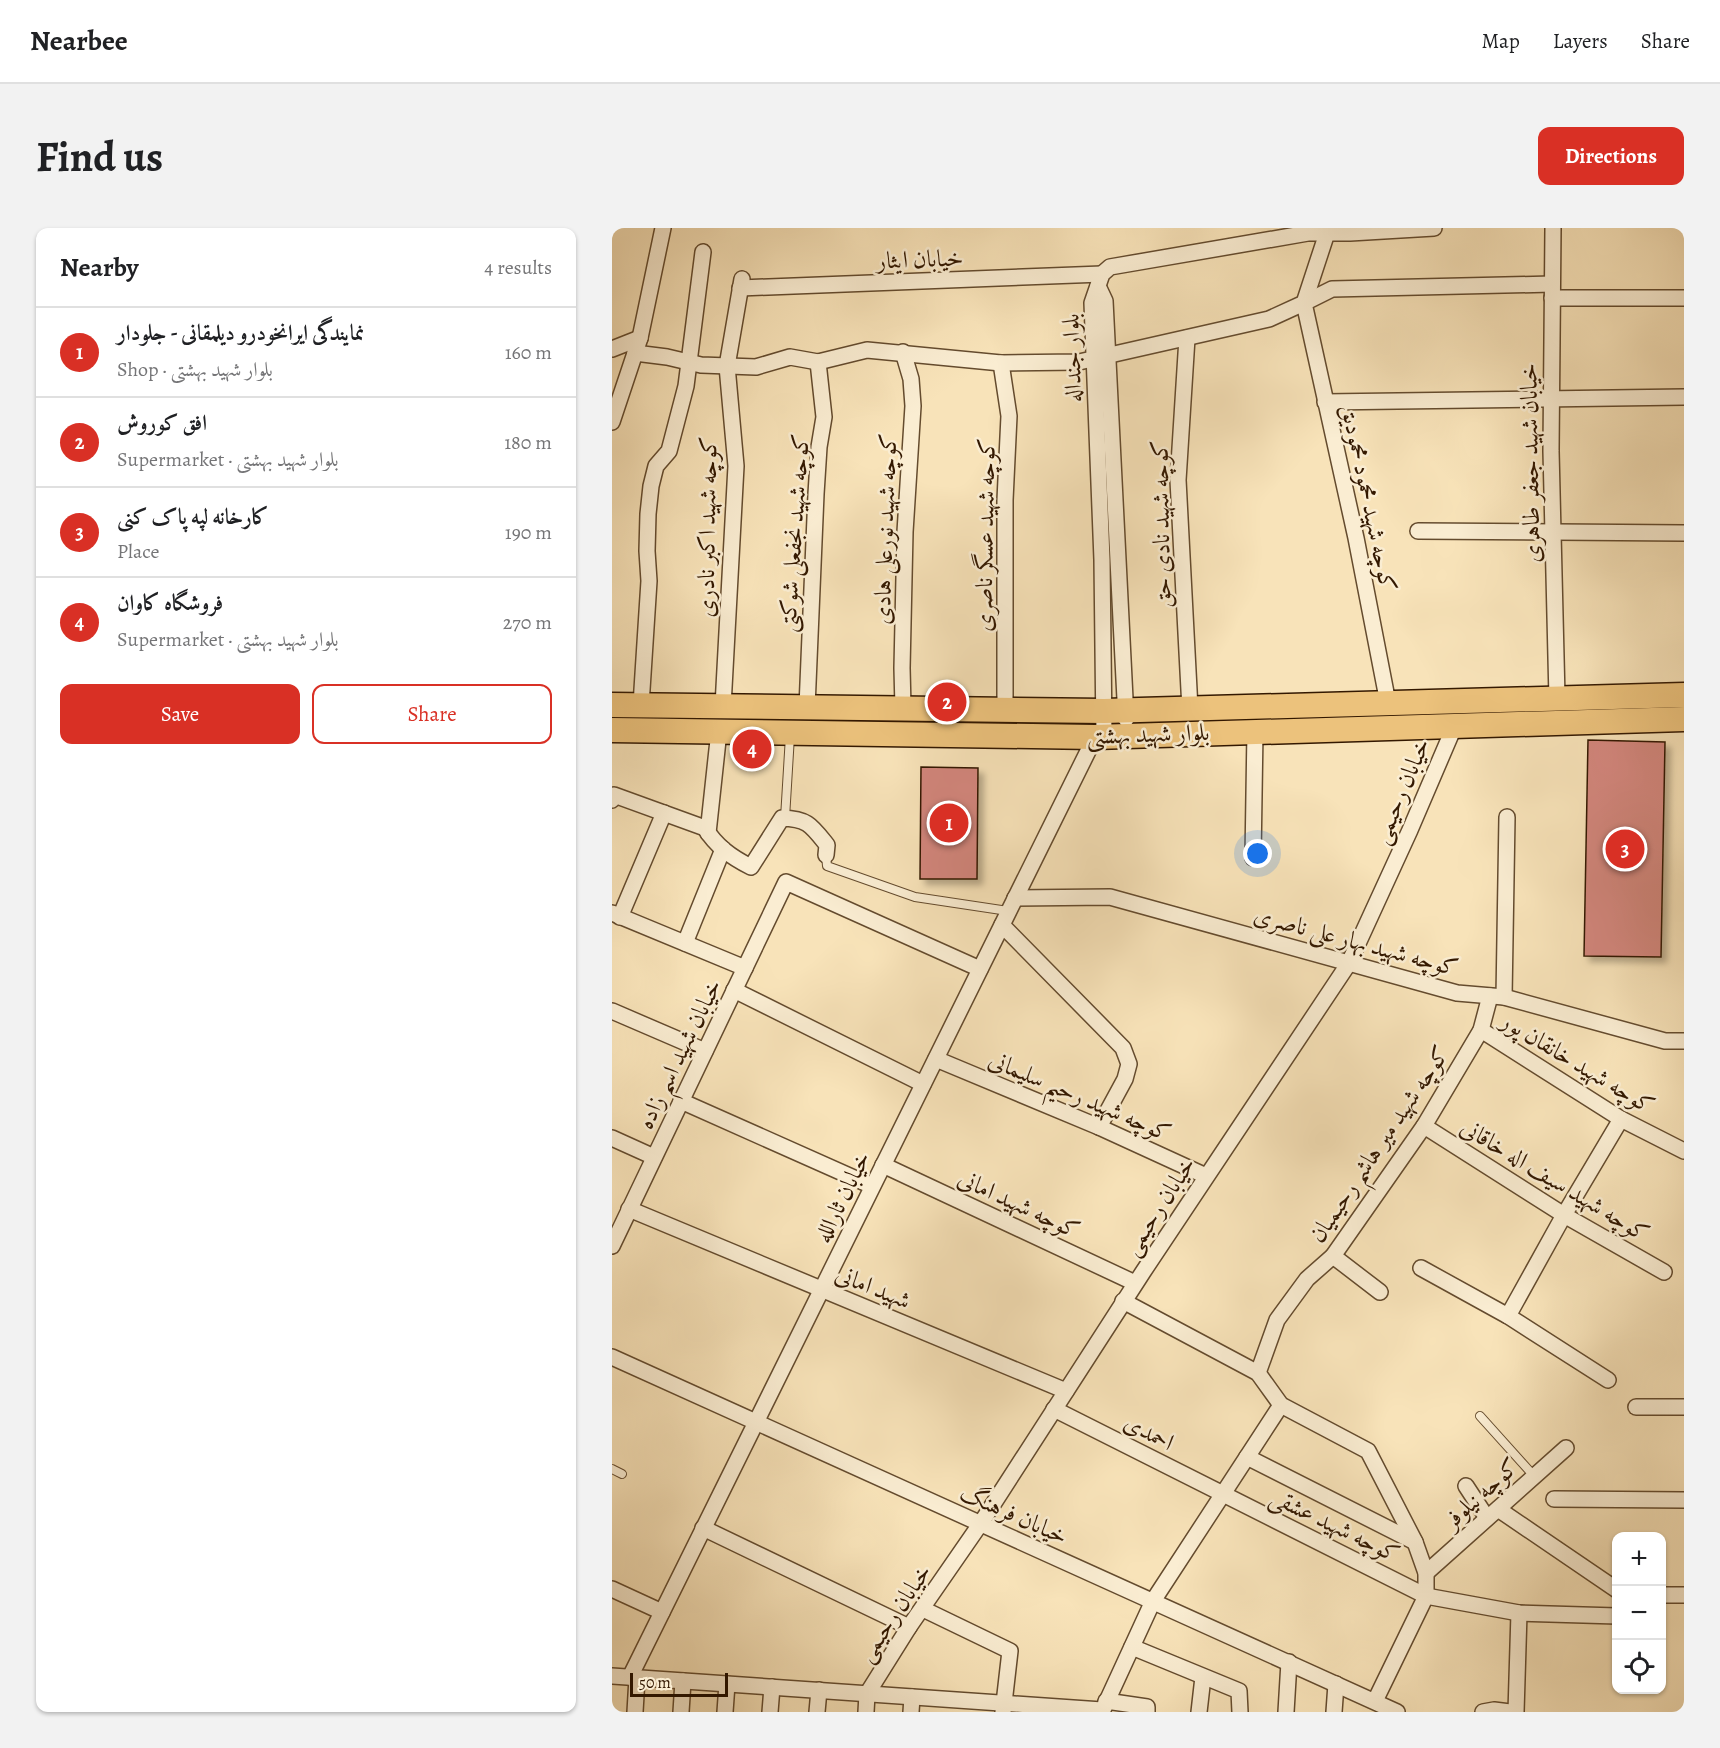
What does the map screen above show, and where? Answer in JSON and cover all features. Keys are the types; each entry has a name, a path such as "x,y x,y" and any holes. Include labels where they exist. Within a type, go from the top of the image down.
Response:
{"main road":[{"name":"بلوار شهید بهشتی","path":"612,705 1115,711 1684,695"},
{"name":"بلوار شهید بهشتی","path":"612,730 1108,736 1684,719"}],"street":[{"path":"612,422 637,346 663,228"},
{"name":"خیابان ایثار","path":"741,284 1100,280 1110,267 1308,233 1434,228"},
{"name":"خیابان شهید جعفر طاهری","path":"1553,228 1551,399 1557,698"},
{"path":"1304,303 1327,233"},
{"path":"640,705 649,581 647,542 651,486 656,466 669,451 686,386 703,252"},
{"name":"بلوار جنداله","path":"1100,280 1105,301 1101,358 1100,504 1115,711 1108,736"},
{"name":"کوچه شهید اکبر نادری","path":"723,706 736,466 727,366 741,284"},
{"path":"612,349 637,346 700,365 756,367 790,357 818,362 867,350 1001,363 1079,362 1269,319 1332,290 1552,291 1684,298"},
{"name":"کوچه شهید محمود محمودیق","path":"1304,303 1356,538 1388,703"},
{"name":"کوچه شهید نادی حق","path":"1187,338 1178,480 1190,709"},
{"name":"کوچه شهید نورعلی هادی","path":"903,352 911,379 913,406 905,532 903,708"},
{"name":"بلوار جنداله","path":"1101,358 1116,506 1115,711 1108,736"},
{"name":"کوچه شهید نجفعلی شوکتی","path":"807,707 816,494 819,447 824,417 818,362"},
{"name":"کوچه شهید عسگر ناصری","path":"1001,363 1009,416 1005,501 1005,709"},
{"path":"1325,402 1684,397"},
{"path":"1100,504 1116,506"},
{"path":"1418,531 1684,533"},
{"name":"خیابان رحیمی","path":"867,1694 909,1627 981,1523 1135,1283 1349,963 1455,725"},
{"path":"708,833 718,731"},
{"path":"1253,858 1255,731"},
{"name":"خیابان ثارالله","path":"633,1677 703,1528 1008,912 1108,736"},
{"path":"612,800 614,795 705,828 713,842 736,860 751,867 782,818 799,819 813,827 827,845 826,855"},
{"path":"663,813 616,915 745,968"},
{"name":"کوچه شهید میر هاشم رحیمیان","path":"1258,1373 1277,1320 1307,1279 1333,1256 1424,1126 1481,1030 1497,997 1507,817"},
{"path":"685,943 723,849"},
{"name":"خیابان شهید اسم زاده","path":"612,1246 786,882 980,969"},
{"name":"کوچه شهید بهار علی ناصری","path":"1008,912 1110,897 1457,993 1497,997 1665,1041 1684,1041"},
{"path":"1008,912 1123,1048 1129,1064 1119,1091 1099,1127"},
{"path":"734,990 923,1083"},
{"path":"612,1011 705,1051"},
{"name":"کوچه شهید خانقان پور","path":"1481,1030 1621,1119 1684,1151"},
{"name":"کوچه شهید رحیم سلیمانی","path":"936,1059 1099,1127 1206,1176"},
{"path":"681,1101 872,1186"},
{"path":"1508,1317 1564,1215 1621,1119"},
{"name":"کوچه شهید سیف اله خاقانی","path":"1424,1126 1564,1215 1664,1272"},
{"path":"612,1138 654,1157"},
{"name":"کوچه شهید امانی","path":"883,1165 1135,1283"},
{"name":"شهید امانی","path":"629,1209 1066,1391"},
{"path":"1333,1256 1380,1292"},
{"path":"1421,1268 1508,1317 1608,1380"},
{"path":"1124,1301 1258,1373 1281,1405 1368,1450 1416,1542 1426,1573 1426,1596 1375,1701"},
{"name":"خیابان فرهنگ","path":"612,1357 1397,1712"},
{"path":"1103,1708 1153,1601 1281,1405"},
{"path":"1635,1407 1684,1407"},
{"name":"احمدی","path":"1054,1409 1223,1495"},
{"name":"کوچه نیلوفر","path":"1426,1573 1566,1448"},
{"path":"1247,1457 1416,1542"},
{"path":"1466,1486 1492,1514 1612,1587"},
{"name":"کوچه شهید عشقی","path":"1223,1495 1426,1596 1519,1613 1612,1616"},
{"path":"1554,1500 1684,1500"},
{"path":"703,1528 909,1627"},
{"path":"612,1589 662,1612"},
{"path":"1666,1595 1684,1595"},
{"path":"923,1609 1010,1651 1004,1708"},
{"path":"1516,1712 1519,1613"},
{"path":"1132,1647 1239,1691 1240,1712"},
{"path":"1286,1712 1289,1662"},
{"path":"612,1676 867,1694 912,1704 1147,1710"},
{"path":"633,1677 634,1712"},
{"path":"1199,1712 1203,1677"},
{"path":"681,1712 683,1681"},
{"path":"725,1712 727,1684"},
{"path":"1334,1712 1336,1684"},
{"path":"770,1712 772,1687"},
{"path":"817,1712 819,1690"},
{"path":"866,1712 867,1694"},
{"path":"1483,1712 1510,1712"}],"lane":[{"path":"785,818 791,732"},
{"path":"826,855 827,866 915,897 1008,912"},
{"path":"1480,1416 1534,1476"},
{"path":"612,1469 622,1474"}],"building":[{"path":"1588,740 1665,742 1661,957 1584,956"},
{"path":"921,767 978,768 977,879 920,879"}],"place":[{"name":"افق کوروش","path":"947,702"},
{"name":"فروشگاه کاوان","path":"752,749"},
{"name":"نمایندگی ایرانخودرو دیلمقانی - جلودار","path":"949,823"},
{"name":"کارخانه لپه پاک کنی","path":"1625,849"}]}
